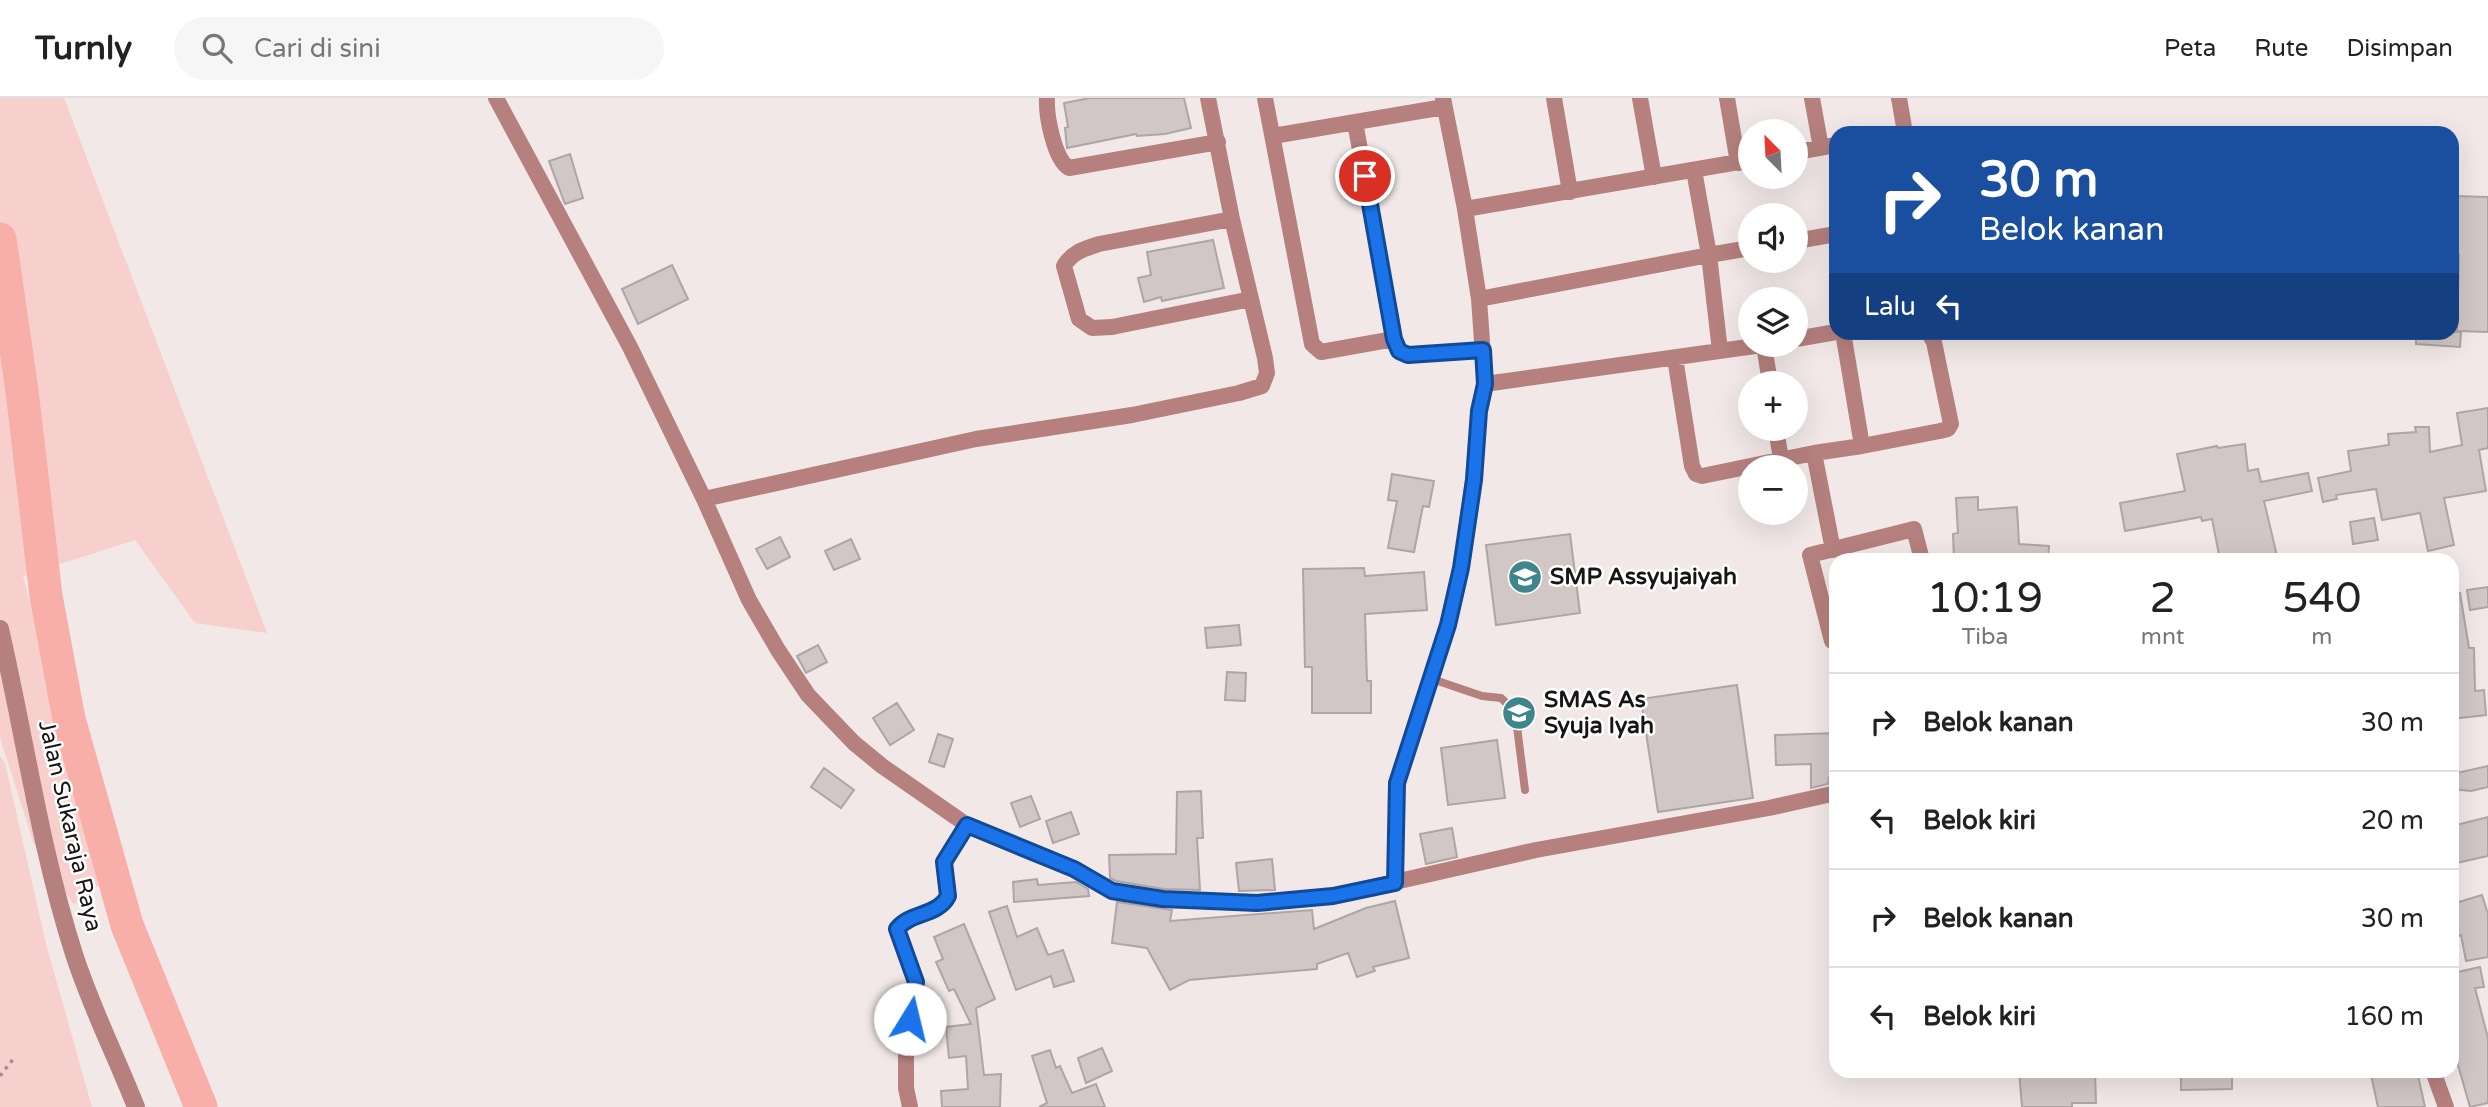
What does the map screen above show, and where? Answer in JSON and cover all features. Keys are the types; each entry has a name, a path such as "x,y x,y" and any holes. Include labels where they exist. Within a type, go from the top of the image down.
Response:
{"street":[{"path":"495,98 630,347 704,499 749,600 778,650 808,695 854,743 881,766 967,825 1074,869 1112,891 1150,897 1257,903 1333,896 1536,850 1829,795"},
{"path":"1046,98 1046,109 1058,152 1063,164 1069,168 1218,142"},
{"path":"704,499 976,439 1132,415 1262,386 1267,373 1265,358 1232,219 1208,98"},
{"path":"1265,98 1312,344 1321,352 1394,339"},
{"path":"1554,98 1570,192"},
{"path":"1640,98 1654,177"},
{"path":"1727,98 1738,139"},
{"path":"1808,150 1828,146 1812,98"},
{"path":"1899,98 1904,126"},
{"path":"1273,136 1355,122 1443,102 1465,209 1479,299 1485,384 1479,411 1474,480 1461,568 1432,679 1397,783 1395,883"},
{"path":"1355,122 1394,339 1399,351 1408,355 1483,350"},
{"path":"1465,209 1738,163"},
{"path":"1694,170 1709,255 1720,351"},
{"path":"1232,219 1099,244 1080,250 1069,258 1064,266 1079,319 1092,328 1112,327 1251,299"},
{"path":"1808,239 1829,235"},
{"path":"1479,299 1738,250"},
{"path":"1808,337 1829,333"},
{"path":"1844,340 1863,446"},
{"path":"1803,455 1948,429 1951,424 1933,340"},
{"path":"1485,384 1738,348"},
{"path":"1675,358 1692,466 1696,474 1702,476 1738,468"},
{"path":"1814,453 1833,550"},
{"path":"1829,629 1810,555 1914,529 1920,553"},
{"name":"Jalan Sukaraja Raya","path":"0,629 20,716 36,808 60,905 75,956 136,1107"},
{"path":"910,1107 906,1087 906,1052 916,982 897,929 901,923 935,909 946,901 948,896 944,862 967,825"},
{"path":"2435,1078 2446,1107"}],"lane":[{"path":"1432,679 1482,696 1501,698 1516,711 1525,790"}],"path":[{"path":"0,1076 14,1058"}],"shaded area":[{"path":"0,98 64,98 267,633 195,623 135,540 23,576 103,882 74,905 34,844 0,738"},
{"path":"0,756 5,763 46,944 92,1107 0,1107"}],"building":[{"path":"1090,98 1184,98 1191,128 1165,134 1136,134 1067,148 1065,128 1068,127 1064,103"},
{"path":"570,154 583,198 565,204 549,161"},
{"path":"2459,196 2488,197 2488,332 2459,331"},
{"path":"1213,240 1224,288 1162,301 1161,297 1144,302 1138,278 1151,275 1147,252"},
{"path":"672,265 688,299 638,324 622,289"},
{"path":"2461,332 2460,347 2416,344 2416,340 2459,340"},
{"path":"2488,408 2488,448 2479,450 2486,491 2444,498 2454,545 2428,551 2420,513 2382,520 2376,489 2336,495 2337,499 2323,502 2318,478 2351,471 2348,451 2389,445 2388,434 2416,432 2415,427 2429,427 2430,452 2462,445 2457,413"},
{"path":"2245,444 2248,471 2258,469 2261,482 2308,473 2312,491 2264,501 2276,553 2219,553 2212,519 2202,521 2201,517 2125,531 2120,503 2185,491 2177,454 2217,446"},
{"path":"1392,474 1434,481 1429,507 1423,506 1414,552 1388,548 1397,501 1388,500"},
{"path":"1978,497 1978,510 2017,507 2019,544 2049,546 2048,553 1954,553 1953,534 1958,533 1956,498"},
{"path":"2374,518 2378,540 2353,544 2350,522"},
{"path":"1570,534 1580,613 1496,625 1486,545"},
{"path":"780,537 790,557 767,569 756,549"},
{"path":"851,539 860,559 834,570 825,551"},
{"path":"1364,568 1365,576 1424,572 1427,610 1365,614 1371,713 1312,713 1312,667 1305,667 1303,569"},
{"path":"2488,587 2488,607 2470,610 2467,590"},
{"path":"2459,593 2469,648 2474,648 2475,691 2484,690 2486,715 2459,718"},
{"path":"1239,625 1241,645 1207,648 1205,628"},
{"path":"818,645 827,662 806,673 797,656"},
{"path":"1227,672 1246,673 1245,701 1225,700"},
{"path":"1737,685 1753,798 1658,812 1641,699"},
{"path":"897,703 914,730 890,745 873,718"},
{"path":"1829,733 1828,784 1811,788 1811,764 1776,765 1775,735"},
{"path":"938,734 953,739 944,767 929,762"},
{"path":"1497,740 1505,798 1448,805 1441,748"},
{"path":"2488,766 2488,787 2471,791 2459,790 2459,772"},
{"path":"824,768 854,790 841,808 811,787"},
{"path":"1201,791 1203,838 1197,838 1200,890 1164,889 1110,878 1109,855 1176,854 1177,792"},
{"path":"1031,796 1040,819 1020,827 1011,803"},
{"path":"1071,812 1079,834 1053,843 1046,821"},
{"path":"2488,817 2488,856 2459,862 2459,824"},
{"path":"1452,828 1457,857 1426,864 1420,834"},
{"path":"1272,859 1275,890 1239,891 1236,863"},
{"path":"1037,879 1038,885 1076,882 1088,889 1089,896 1014,902 1013,882"},
{"path":"2482,895 2488,914 2488,957 2466,961 2461,935 2459,936 2459,902"},
{"path":"1395,901 1409,958 1373,967 1375,971 1357,977 1348,953 1317,964 1317,969 1189,980 1170,990 1147,948 1112,943 1117,902 1172,910 1170,921 1312,910 1314,929 1366,908"},
{"path":"1007,906 1017,937 1037,928 1048,955 1063,950 1074,981 1054,987 1051,976 1016,990 989,912"},
{"path":"964,924 995,999 976,1008 984,1075 1001,1074 1000,1107 942,1107 941,1091 968,1089 966,1056 949,1058 946,1027 971,1024 954,989 949,991 936,962 943,959 934,937"},
{"path":"2480,967 2484,987 2475,988 2488,1038 2488,1103 2470,1107 2459,1068 2459,972"},
{"path":"1102,1048 1112,1071 1086,1083 1078,1058"},
{"path":"1050,1050 1056,1068 1060,1066 1072,1093 1096,1084 1105,1107 1039,1107 1047,1103 1032,1056"},
{"path":"2020,1078 2095,1078 2096,1103 2072,1103 2072,1107 2022,1107"},
{"path":"2181,1078 2232,1078 2232,1089 2181,1090"},
{"path":"2372,1078 2419,1078 2425,1107 2378,1107"}],"waterway":[{"path":"0,239 22,391 46,596 69,719 127,925 201,1107"}],"place":[{"name":"SMP Assyujaiyah","path":"1525,577"},
{"name":"SMAS As Syuja Iyah","path":"1519,713"}],"route":[{"path":"910,1019 916,982 897,929 901,923 935,909 946,901 948,896 944,862 967,825 1074,869 1112,891 1163,899 1257,903 1333,896 1395,883 1397,783 1432,679 1461,568 1474,480 1479,411 1485,384 1483,350 1408,355 1399,351 1394,339 1365,176"}]}
